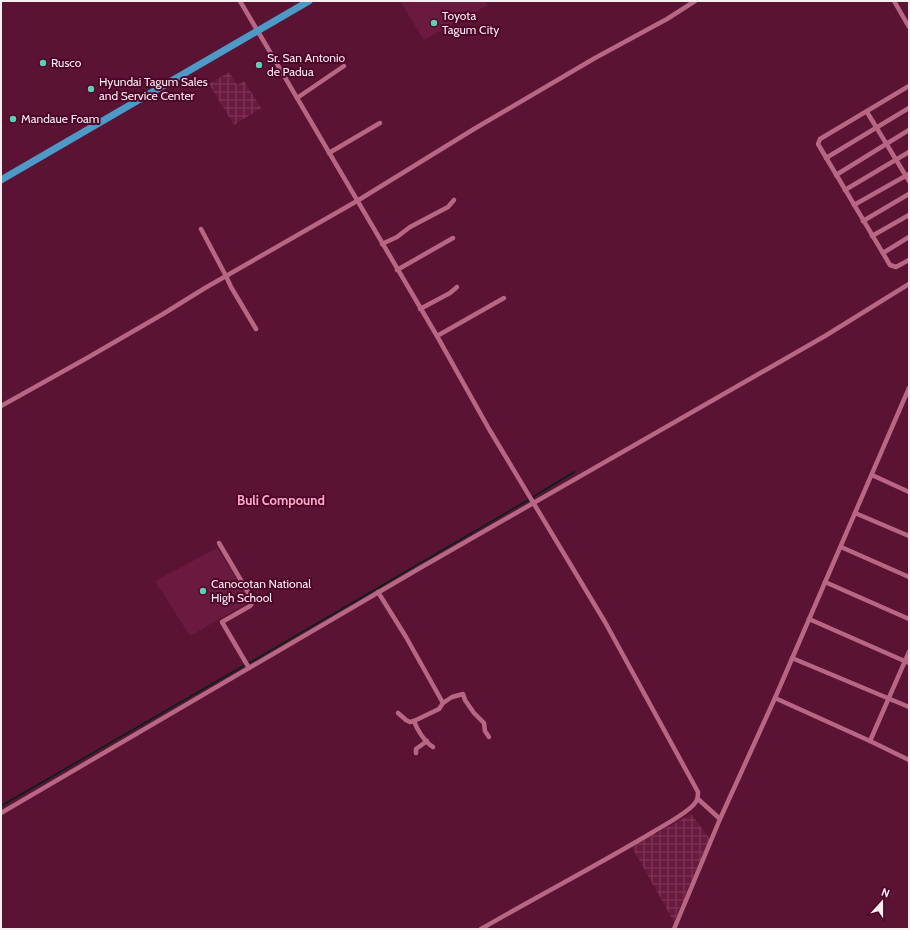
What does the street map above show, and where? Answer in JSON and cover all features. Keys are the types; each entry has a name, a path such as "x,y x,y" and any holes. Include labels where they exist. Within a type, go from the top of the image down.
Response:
{"highway":[{"path":"1,180 308,1"}],"street":[{"path":"240,1 489,429 605,622 698,792 698,798 695,804 679,815 636,842 481,929"},
{"path":"1,406 357,202 474,129 595,58 667,19 694,1"},
{"path":"894,1 909,27"},
{"path":"903,17 909,13"},
{"path":"297,98 344,66"},
{"path":"909,86 819,141 819,146 890,264 894,267 909,260"},
{"path":"826,158 909,108"},
{"path":"867,112 896,160 908,175 909,181"},
{"path":"329,154 380,122"},
{"path":"836,175 909,130"},
{"path":"845,190 909,152"},
{"path":"854,205 908,175"},
{"path":"864,221 909,194"},
{"path":"382,244 397,237 410,227 448,207 454,200"},
{"path":"872,236 909,215"},
{"path":"201,229 231,287 256,329"},
{"path":"883,253 909,237"},
{"path":"397,270 453,238"},
{"path":"1,813 533,502 819,339 909,284"},
{"path":"420,309 443,297 457,287"},
{"path":"436,336 504,298"},
{"path":"674,929 720,819 775,698 909,388"},
{"path":"872,475 909,492"},
{"path":"855,513 909,536"},
{"path":"219,543 252,599 250,606 222,622 249,668"},
{"path":"841,547 909,577"},
{"path":"825,582 909,619"},
{"path":"378,592 406,637 443,703"},
{"path":"809,619 907,662"},
{"path":"870,741 907,662 909,652"},
{"path":"792,658 909,707"},
{"path":"398,713 410,722 414,721 439,709 443,703 452,697 463,694 465,700 474,713 484,723 485,731 489,737"},
{"path":"775,698 909,760"},
{"path":"414,721 416,727 433,747"},
{"path":"416,753 416,749 427,741"},
{"path":"698,798 720,819"}],"shaded area":[{"name":"Toyota Tagum City","path":"400,1 485,1 488,5 424,40"},
{"path":"229,72 237,85 244,81 261,108 234,125 209,84"},
{"name":"Canocotan National High School","path":"217,548 251,601 190,636 155,581"},
{"path":"691,814 710,839 674,922 632,847"}],"waterway":[{"path":"533,497 574,472"},
{"path":"249,663 528,500"},
{"path":"1,806 245,665"}],"place":[{"name":"Toyota Tagum City","path":"434,23"},
{"name":"Rusco","path":"43,63"},
{"name":"Sr. San Antonio de Padua","path":"259,65"},
{"name":"Hyundai Tagum Sales and Service Center","path":"91,89"},
{"name":"Mandaue Foam","path":"13,119"},
{"name":"Canocotan National High School","path":"203,591"}],"district":[{"name":"Buli Compound","path":"281,500"}]}
